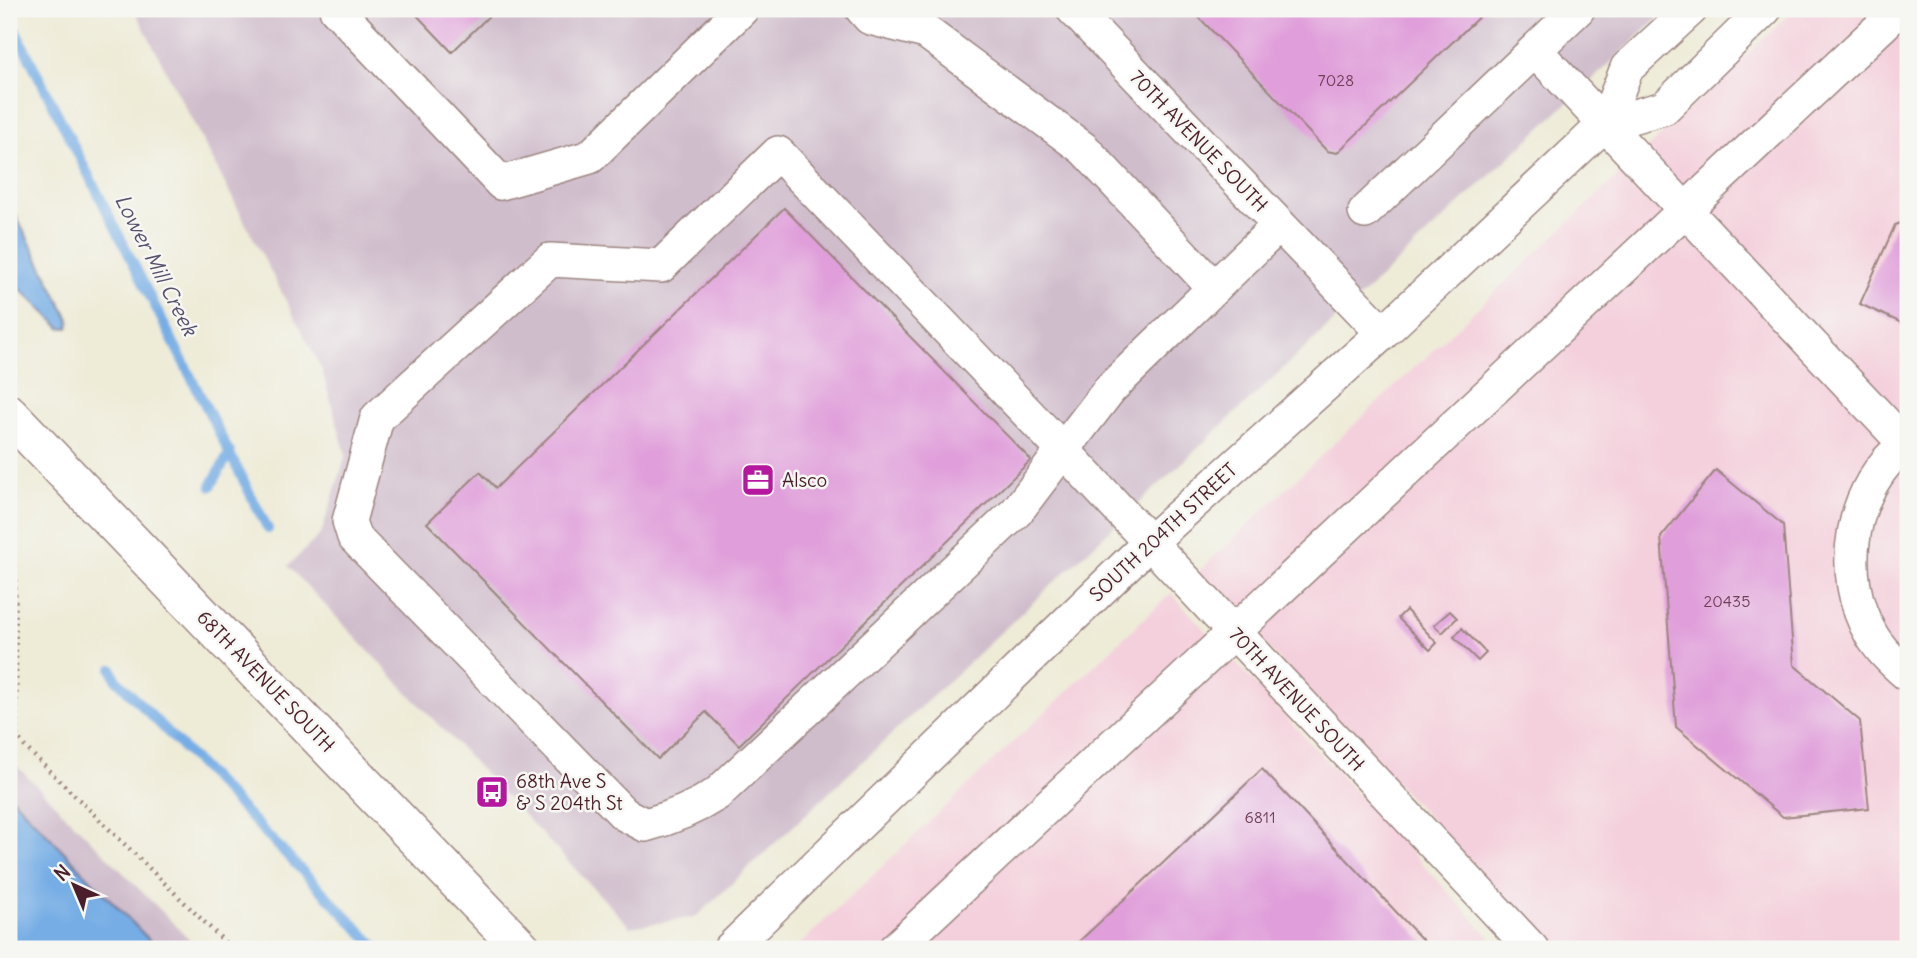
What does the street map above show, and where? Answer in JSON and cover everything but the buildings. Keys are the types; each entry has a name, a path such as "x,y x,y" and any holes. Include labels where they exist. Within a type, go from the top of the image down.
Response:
{"main road":[{"name":"68TH AVENUE SOUTH","path":"9,414 523,949"}],"street":[{"path":"336,9 501,183 590,157 742,9"},
{"path":"862,9 870,18 926,32 1084,149 1214,288"},
{"name":"70TH AVENUE SOUTH","path":"1073,9 1382,333"},
{"path":"1365,212 1578,9"},
{"name":"SOUTH 204TH STREET","path":"730,949 1150,542 1382,333 1605,124 1627,68 1691,9"},
{"name":"SOUTH 204TH STREET","path":"1605,124 1664,108 1765,9"},
{"path":"895,949 1900,9"},
{"path":"1535,50 1907,442 1880,470 1863,501 1853,535 1852,570 1858,604 1872,636 1894,664 1908,675"},
{"path":"1063,450 778,153 661,266 550,260 377,418 349,521 354,537 363,547 624,814 645,825 669,819 717,794 1017,511 1110,389 1279,225"},
{"name":"70TH AVENUE SOUTH","path":"1063,450 1532,949"}],"path":[{"path":"9,553 15,568 18,736 24,747 232,949"}],"shaded area":[{"path":"134,9 1668,9 696,917 630,927 288,566 321,534 346,455 322,370"},
{"path":"1795,9 1908,9 1908,949 1553,949 1197,573"},
{"path":"1171,593 1501,949 795,949"},
{"path":"9,758 199,949 9,949"}],"water":[{"path":"9,202 70,321 68,328 61,328 9,278"},
{"path":"9,795 158,949 9,949"}],"waterway":[{"name":"Lower Mill Creek","path":"9,18 268,529"},
{"path":"211,486 230,452"},
{"path":"112,669 116,679 378,949"}],"place":[{"name":"Alsco","path":"758,480"},
{"name":"68th Ave S & S 204th St","path":"492,792"}]}
